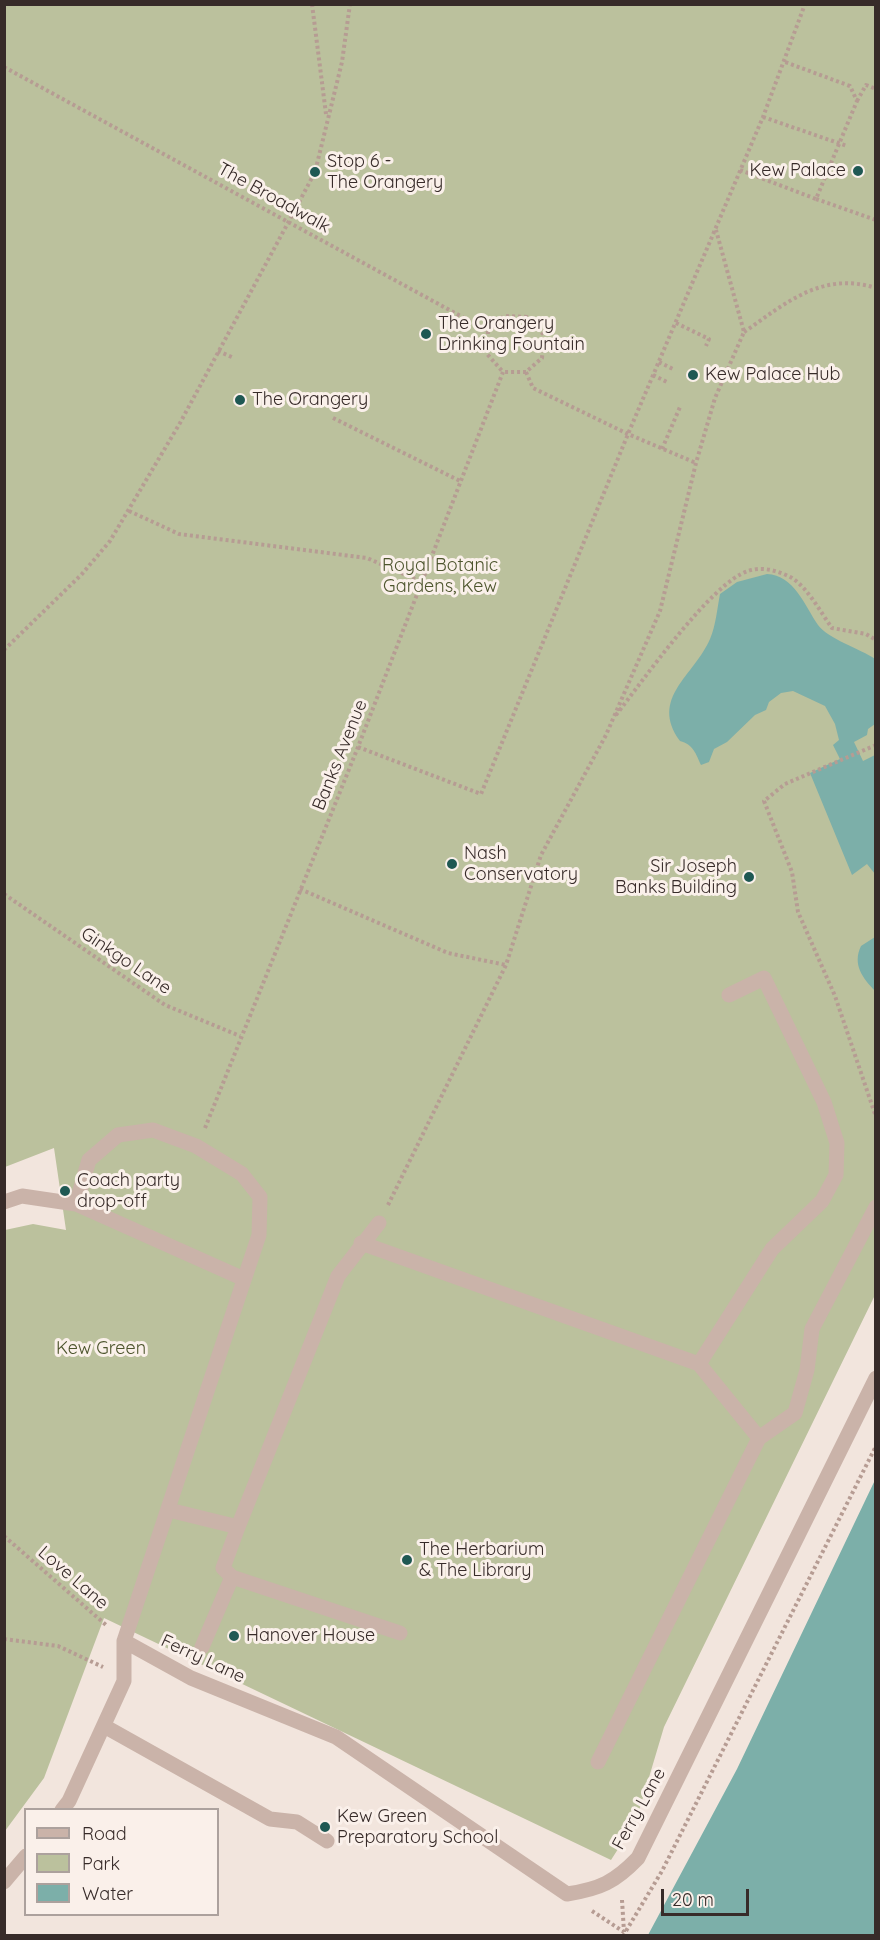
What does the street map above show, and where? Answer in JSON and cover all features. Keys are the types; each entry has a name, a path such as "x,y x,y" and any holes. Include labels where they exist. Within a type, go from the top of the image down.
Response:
{"street":[{"path":"699,1364 772,1248 822,1201 836,1175 837,1143 824,1102 764,978 729,995"},
{"path":"63,1808 69,1802 126,1677 122,1655 124,1641 259,1235 260,1197 242,1174 195,1146 153,1130 118,1135 88,1160 76,1204"},
{"path":"4,1202 22,1196 76,1204 243,1279"},
{"path":"598,1762 759,1438 795,1413 807,1370 812,1329 876,1207"},
{"path":"379,1223 361,1243 338,1276 223,1568 232,1577 400,1633"},
{"path":"361,1243 699,1364 759,1438"},
{"name":"Ferry Lane","path":"124,1641 191,1678 336,1737 567,1894 596,1890 627,1869 638,1858 876,1378"},
{"path":"169,1509 238,1527"},
{"path":"202,1647 232,1577"},
{"path":"104,1726 270,1818 297,1822 327,1841"},
{"path":"4,1882 24,1858"}],"path":[{"path":"312,4 326,117"},
{"path":"4,650 82,574 110,541 129,511 289,221 315,172 326,117 342,62 350,4"},
{"path":"358,747 481,794 628,434 763,117 805,4"},
{"path":"785,62 850,86 857,101"},
{"name":"The Broadwalk","path":"4,68 488,331"},
{"path":"816,199 857,101 866,86 876,89"},
{"path":"763,117 838,145 847,146"},
{"path":"740,170 876,220"},
{"path":"716,230 744,332"},
{"path":"379,1223 506,965 541,855 613,719 660,611 696,463 716,398 744,332 787,302 821,285 850,281 876,288"},
{"path":"504,316 527,317 544,335 542,358 526,372 503,372 487,354 488,331 504,316"},
{"path":"676,323 709,339 706,346"},
{"path":"218,351 234,358"},
{"path":"659,362 673,369"},
{"name":"Banks Avenue","path":"195,1146 206,1126 240,1036 358,747 503,372"},
{"path":"526,372 533,388 628,434 696,463"},
{"path":"653,375 667,382"},
{"path":"662,448 680,407"},
{"path":"333,418 460,481"},
{"path":"129,511 179,534 367,558 422,582"},
{"path":"613,719 701,609 728,581 748,571 769,569 794,579 832,628 866,634 876,640"},
{"path":"876,745 785,784 764,801 792,872 798,912 835,996 876,1117"},
{"path":"300,889 448,953 506,965"},
{"name":"Ginkgo Lane","path":"4,894 165,1005 240,1036"},
{"path":"623,1935 662,1871 876,1446"},
{"name":"Love Lane","path":"4,1536 124,1641"},
{"path":"4,1639 58,1646 126,1677"}],"green space":[{"name":"Royal Botanic Gardens, Kew","path":"5,5 875,5 875,1295 664,1727 636,1821 611,1860 104,1618 44,1778 5,1831 5,1230 33,1224 66,1230 54,1148 5,1167"}],"water":[{"path":"767,574 785,580 792,586 823,630 875,659 875,724 868,729 867,735 854,742 863,761 875,755 875,874 867,864 852,875 810,773 840,759 833,745 839,740 835,724 825,706 793,691 781,693 769,702 766,710 755,715 727,742 714,749 709,762 701,765 694,750 688,744 680,741 672,726 669,712 672,700 677,688 710,639 720,594 737,582"},
{"path":"875,937 875,991 860,971 858,959 861,946"},
{"path":"875,1480 875,1935 648,1935 737,1769"}],"place":[{"name":"Kew Palace","path":"858,171"},
{"name":"Stop 6 - The Orangery","path":"315,172"},
{"name":"The Orangery Drinking Fountain","path":"426,334"},
{"name":"Kew Palace Hub","path":"693,375"},
{"name":"The Orangery","path":"240,400"},
{"name":"Nash Conservatory","path":"452,864"},
{"name":"Sir Joseph Banks Building","path":"749,877"},
{"name":"Coach party drop-off","path":"65,1191"},
{"name":"The Herbarium & The Library","path":"407,1560"},
{"name":"Hanover House","path":"234,1636"},
{"name":"Kew Green Preparatory School","path":"325,1827"}],"park label":[{"name":"Kew Green","path":"101,1349"}]}
